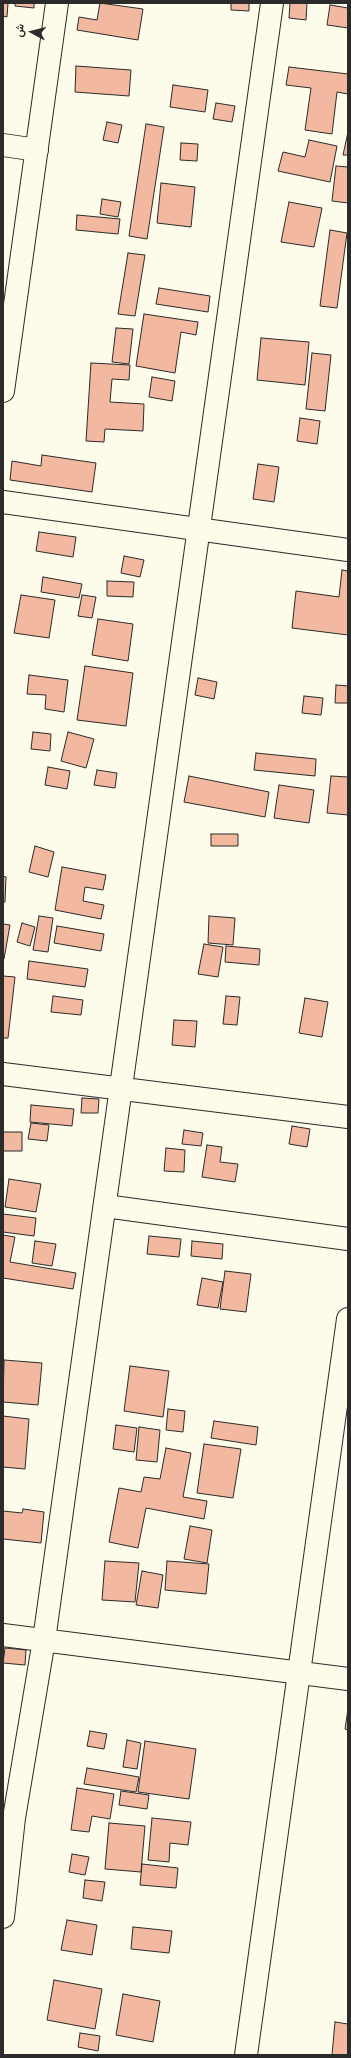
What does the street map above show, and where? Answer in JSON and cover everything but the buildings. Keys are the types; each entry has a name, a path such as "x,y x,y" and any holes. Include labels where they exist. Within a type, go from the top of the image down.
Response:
{"street":[{"path":"3,391 8,324 37,150 57,3"},
{"path":"3,1917 9,1817 44,1640 122,1089 272,3"},
{"path":"3,145 37,150"},
{"path":"3,502 348,550"},
{"path":"3,1074 348,1117"},
{"path":"105,1206 348,1239"},
{"path":"246,2055 348,1319"},
{"path":"3,1635 299,1674 348,1679"}]}
